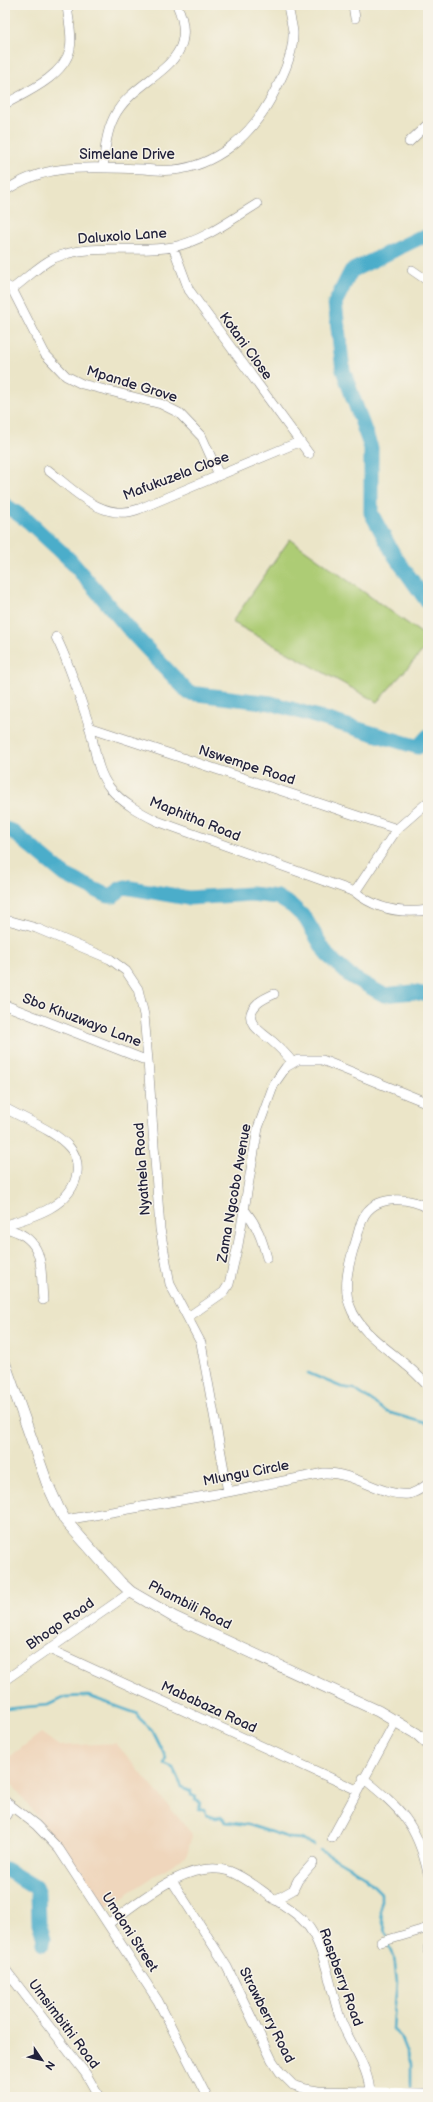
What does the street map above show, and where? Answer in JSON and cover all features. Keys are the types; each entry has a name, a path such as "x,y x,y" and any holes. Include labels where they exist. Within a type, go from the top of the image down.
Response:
{"street":[{"path":"5,104 52,76 64,61 70,49 71,35 67,5"},
{"path":"103,168 106,136 114,116 126,100 170,64 181,47 184,31 182,16 177,5"},
{"name":"Simelane Drive","path":"5,191 38,173 64,168 172,170 197,165 220,154 241,138 264,111 279,85 289,58 293,33 288,5"},
{"path":"353,5 355,18"},
{"path":"409,142 428,124"},
{"name":"Daluxolo Lane","path":"9,287 43,264 55,258 75,252 173,247 205,235 257,204"},
{"name":"Kotani Close","path":"173,247 189,290 299,442 310,454"},
{"path":"412,270 428,282"},
{"name":"Mpande Grove","path":"9,287 45,354 66,376 82,384 161,404 180,413 202,437 219,475"},
{"name":"Mafukuzela Close","path":"48,470 99,508 125,512 139,509 299,442"},
{"name":"Maphitha Road","path":"56,637 65,656 89,727 100,768 110,788 133,808 157,821 355,892 368,902 396,911 428,910"},
{"name":"Nswempe Road","path":"89,727 397,829"},
{"path":"355,892 397,829 428,802"},
{"name":"Nyathela Road","path":"5,921 11,921 36,928 110,959 126,971 135,982 141,997 148,1061 160,1229 170,1284 178,1303 188,1317 201,1343 206,1362 228,1492"},
{"path":"274,994 256,1004 252,1011 251,1019 258,1031 270,1040 293,1063 306,1059 322,1060 428,1103"},
{"name":"Sbo Khuzwayo Lane","path":"5,1005 148,1061"},
{"name":"Zama Ngcobo Avenue","path":"188,1317 224,1292 229,1284 233,1272 258,1128 274,1084 286,1067 293,1063"},
{"path":"5,1108 57,1137 70,1147 76,1157 78,1168 75,1184 67,1196 58,1204 5,1227"},
{"path":"428,1208 414,1202 399,1199 384,1201 369,1210 363,1218 349,1264 346,1287 349,1305 355,1318 365,1330 408,1366 428,1386"},
{"path":"244,1210 259,1231 267,1258"},
{"path":"5,1227 28,1237 36,1246 40,1255 43,1300"},
{"name":"Phambili Road","path":"5,1364 47,1483 64,1520 120,1582 131,1592 174,1617 396,1720 428,1744"},
{"name":"Mlungu Circle","path":"64,1520 228,1492 324,1473 337,1472 388,1492 415,1492 428,1484"},
{"name":"Bhoqo Road","path":"5,1680 131,1592"},
{"name":"Mababaza Road","path":"49,1649 357,1790"},
{"path":"332,1838 363,1778 396,1720"},
{"path":"363,1778 390,1800 406,1817 419,1839 428,1873"},
{"path":"5,1817 8,1803"},
{"name":"Umdoni Street","path":"8,1803 49,1837 108,1924 169,2021 207,2097"},
{"path":"275,1900 293,1890 298,1880 313,1863"},
{"name":"Raspberry Road","path":"108,1924 172,1881 205,1870 230,1872 275,1900 302,1920 315,1936 340,2019 365,2071 370,2094"},
{"name":"Strawberry Road","path":"172,1881 227,1967 280,2072 293,2085 318,2091 370,2094 428,2093"},
{"path":"381,1942 428,1928"},
{"name":"Umsimbithi Road","path":"5,1969 86,2074 99,2097"}],"shaded area":[{"path":"41,1733 59,1746 116,1743 192,1834 187,1855 107,1907 5,1775 8,1758"}],"green space":[{"path":"290,539 428,638 428,645 377,702 232,622"}],"waterway":[{"path":"428,237 419,238 351,271 335,303 343,370 371,448 371,513 394,555 428,603"},
{"path":"5,505 28,521 70,560 133,634 189,693 271,703 418,747 428,736"},
{"path":"5,829 12,831 65,875 108,896 114,896 120,889 125,887 188,898 251,894 277,897 292,906 305,918 327,955 350,976 384,995 413,992 428,995"},
{"path":"308,1373 341,1387 354,1389 387,1412 428,1424"},
{"path":"5,1709 48,1705 65,1697 88,1696 138,1714 139,1718 152,1730 166,1758 164,1764 173,1768 182,1787 191,1791 191,1795 196,1797 195,1800 200,1802 199,1809 204,1809 207,1815 216,1818 221,1817 226,1822 249,1825 290,1838 301,1839 314,1845"},
{"path":"320,1850 363,1875 381,1893 381,1914 387,1936"},
{"path":"5,1869 35,1887 38,1894 39,1923 44,1938 43,1943"},
{"path":"387,1943 394,1957 397,1982 393,2028 400,2036 411,2064 411,2086"}]}
